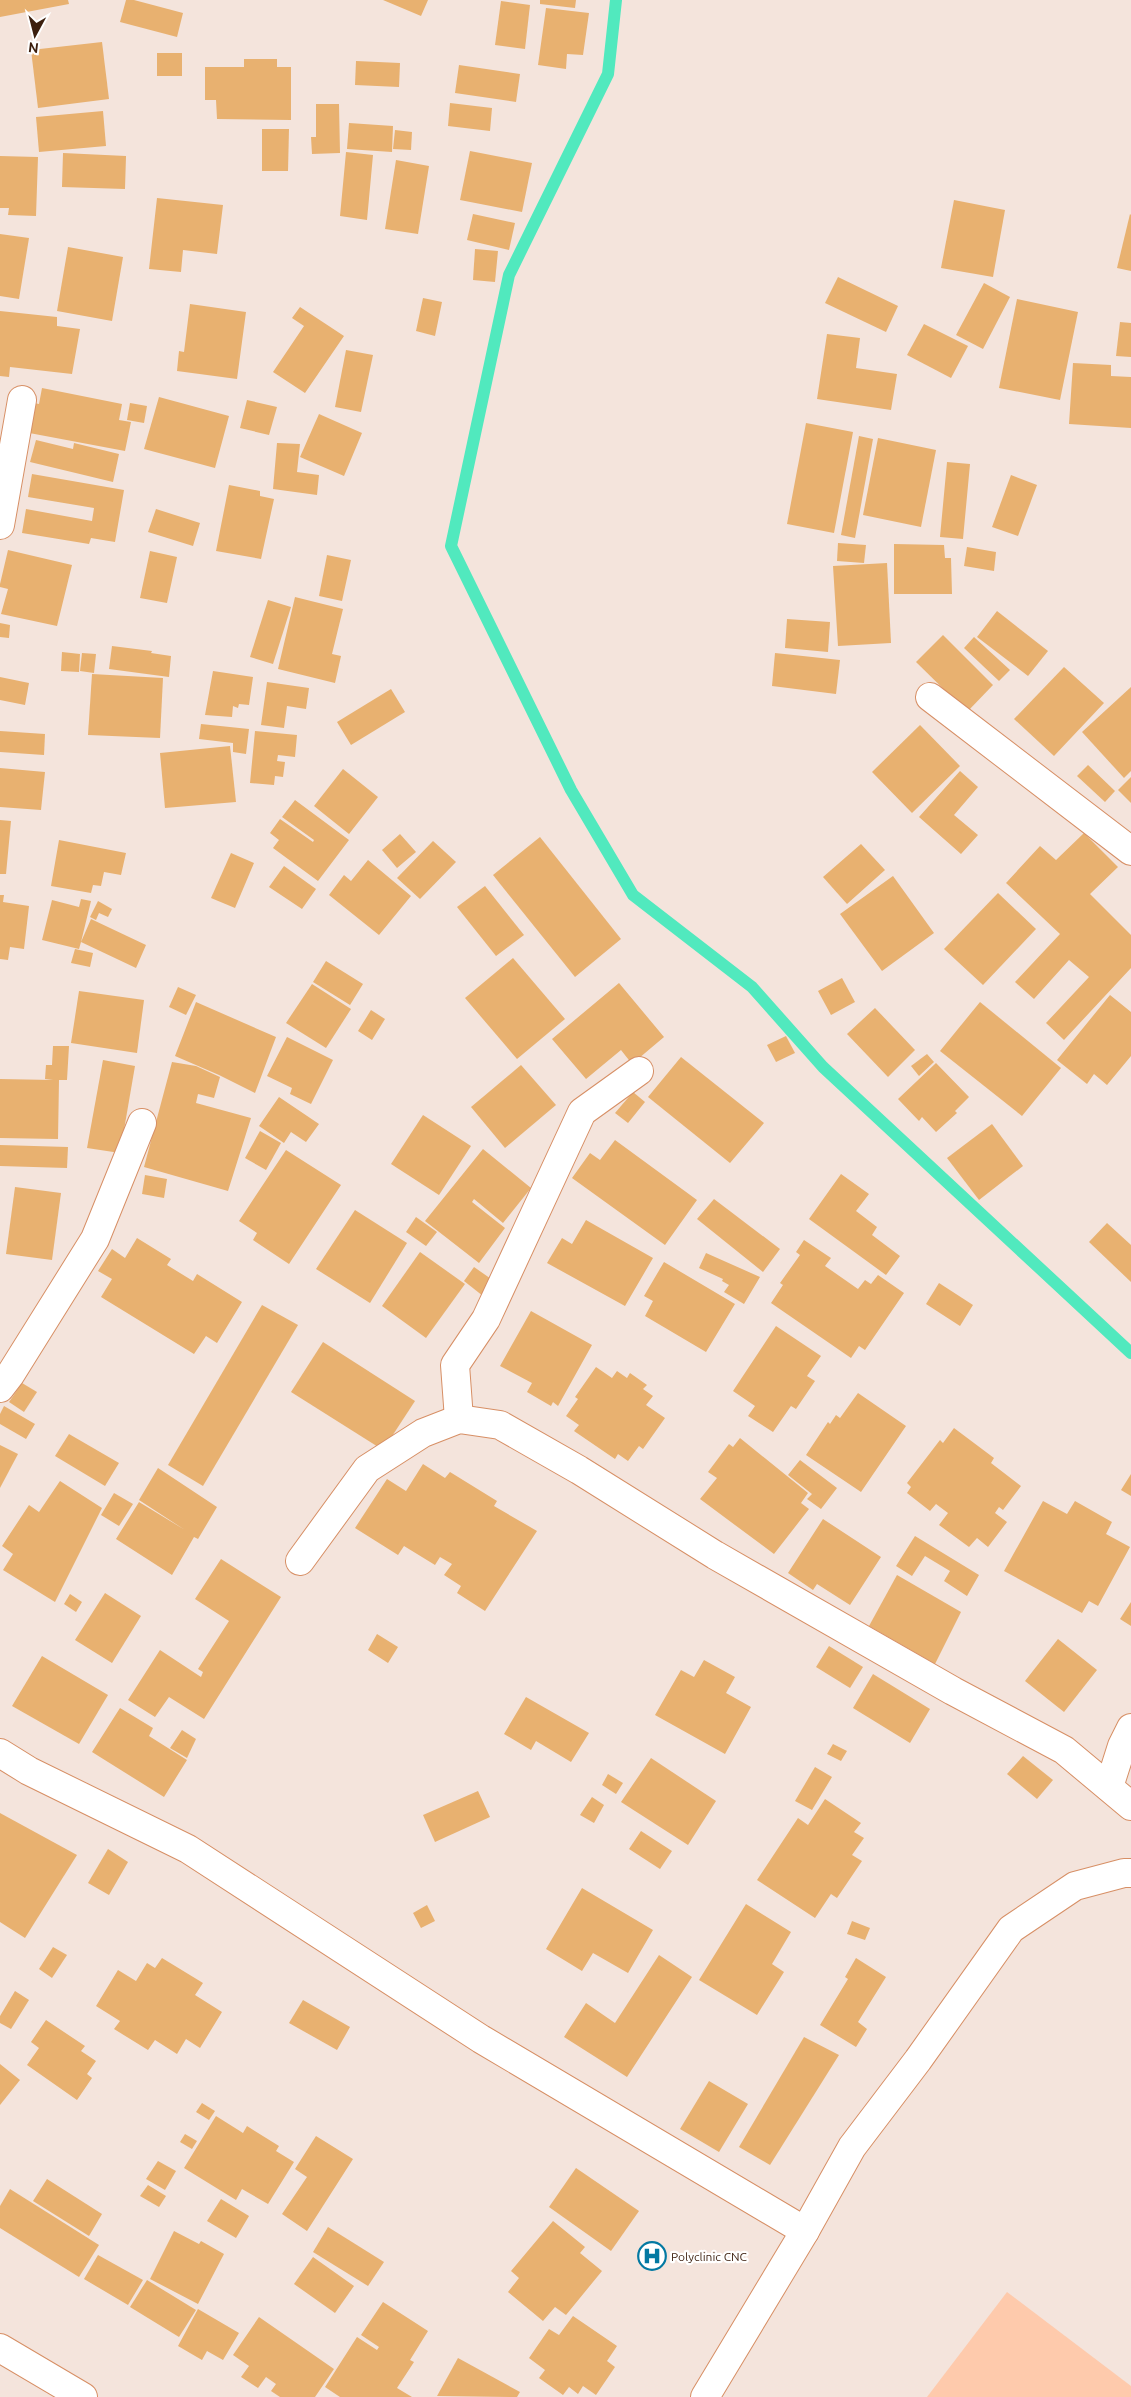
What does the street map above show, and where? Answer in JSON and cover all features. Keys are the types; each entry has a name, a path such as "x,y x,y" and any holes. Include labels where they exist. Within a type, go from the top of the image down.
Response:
{"street":[{"path":"0,525 22,400"},
{"path":"930,697 1131,851"},
{"path":"459,1418 455,1365 486,1318 582,1112 639,1071"},
{"path":"0,1388 10,1375 94,1239 142,1123"},
{"path":"300,1561 367,1469 423,1433 459,1418 500,1426 572,1466 714,1555 953,1691 1064,1750 1131,1806"},
{"path":"1109,1787 1122,1746 1131,1728"},
{"path":"0,1753 29,1772 188,1849 481,2039 805,2232"},
{"path":"705,2397 805,2232 852,2146 918,2060 1011,1929 1076,1886 1124,1873 1131,1873"},
{"path":"0,2348 83,2397"}],"shaded area":[{"path":"1007,2292 1131,2386 1131,2397 927,2397"}],"building":[{"path":"0,0 68,0 69,4 0,17"},
{"path":"126,0 134,0 183,13 177,37 120,22"},
{"path":"383,0 428,0 421,16"},
{"path":"540,0 576,0 575,8 540,4"},
{"path":"501,1 530,5 525,49 495,45"},
{"path":"546,8 589,13 583,55 567,54 566,69 538,65"},
{"path":"102,42 109,99 38,108 31,50"},
{"path":"157,53 182,53 182,76 157,76"},
{"path":"244,59 277,59 277,67 291,67 291,120 217,119 216,100 205,100 205,67 244,67"},
{"path":"356,61 400,63 399,87 355,85"},
{"path":"459,65 520,74 516,102 455,93"},
{"path":"450,103 492,108 490,131 448,126"},
{"path":"316,104 339,104 340,153 312,154 311,137 316,137"},
{"path":"103,111 106,146 39,152 36,117"},
{"path":"349,123 393,126 392,152 347,149"},
{"path":"262,129 289,129 288,171 262,171"},
{"path":"395,130 412,132 411,150 393,149"},
{"path":"470,151 532,163 522,212 460,200"},
{"path":"346,152 373,155 367,220 340,216"},
{"path":"63,153 126,156 125,189 62,187"},
{"path":"0,156 38,157 36,216 8,215 9,208 0,208"},
{"path":"396,160 429,166 418,234 385,229"},
{"path":"157,198 223,205 217,254 183,250 181,272 149,269"},
{"path":"954,200 1005,210 993,277 941,268"},
{"path":"473,214 515,223 509,250 467,240"},
{"path":"1131,215 1131,271 1117,268"},
{"path":"0,234 29,238 19,299 0,296"},
{"path":"68,247 123,257 112,321 57,311"},
{"path":"475,249 498,251 495,282 473,280"},
{"path":"838,277 898,306 886,332 825,303"},
{"path":"984,283 1010,297 983,349 956,335"},
{"path":"423,298 442,302 435,336 416,331"},
{"path":"1017,299 1078,312 1060,400 999,388"},
{"path":"190,304 246,312 237,379 177,371 179,351 184,352"},
{"path":"300,307 344,336 305,393 273,372 304,326 292,318"},
{"path":"0,311 57,317 57,326 80,329 72,374 10,367 9,377 0,376"},
{"path":"1120,322 1131,323 1131,357 1116,356"},
{"path":"924,324 968,346 951,378 907,355"},
{"path":"827,334 860,338 856,368 897,374 891,410 817,399"},
{"path":"346,350 373,355 361,412 335,407"},
{"path":"1073,363 1111,365 1111,376 1131,377 1131,428 1069,424"},
{"path":"42,388 122,404 119,420 131,422 125,451 24,432 29,402 39,404"},
{"path":"159,397 229,416 215,468 144,449"},
{"path":"247,400 277,407 269,435 240,428"},
{"path":"130,403 147,406 144,423 127,420"},
{"path":"319,414 362,433 344,476 300,457"},
{"path":"806,423 853,432 834,533 787,524"},
{"path":"859,436 873,439 855,538 841,535"},
{"path":"878,438 936,450 921,527 863,515"},
{"path":"36,440 73,449 74,443 119,454 113,482 30,462"},
{"path":"277,443 300,444 297,472 319,475 317,495 273,489"},
{"path":"947,462 970,464 963,539 940,537"},
{"path":"32,474 124,490 115,542 91,538 89,544 22,533 26,509 92,521 94,508 28,497"},
{"path":"1011,475 1037,485 1018,536 992,527"},
{"path":"229,485 260,491 260,496 274,499 261,559 216,551"},
{"path":"156,509 200,523 193,546 148,532"},
{"path":"838,543 866,545 864,563 837,561"},
{"path":"894,544 944,545 945,558 951,558 952,594 894,594"},
{"path":"967,547 996,552 994,571 964,566"},
{"path":"8,550 72,565 57,626 1,614 8,589 0,587 0,584"},
{"path":"150,551 177,557 167,603 140,598"},
{"path":"327,555 351,560 342,601 319,596"},
{"path":"887,563 891,643 838,646 833,566"},
{"path":"295,597 343,609 332,654 341,656 335,683 278,669"},
{"path":"268,600 291,607 273,664 250,657"},
{"path":"997,611 1048,651 1028,676 977,637"},
{"path":"787,619 830,622 828,652 785,648"},
{"path":"0,623 10,625 9,638 0,637"},
{"path":"943,635 993,685 967,712 916,662"},
{"path":"974,637 1010,670 999,681 964,648"},
{"path":"112,646 152,651 151,653 171,656 169,677 109,669"},
{"path":"62,652 80,654 79,672 61,671"},
{"path":"82,653 96,654 94,673 80,671"},
{"path":"775,653 840,660 836,694 772,686"},
{"path":"1064,667 1104,703 1054,756 1014,719"},
{"path":"213,671 253,677 249,705 239,704 238,708 233,706 232,717 205,715"},
{"path":"92,674 163,678 160,738 88,735"},
{"path":"0,677 29,683 25,705 0,700"},
{"path":"267,682 309,688 306,709 287,706 284,728 261,725"},
{"path":"1131,687 1131,771 1124,778 1082,732"},
{"path":"391,689 405,712 351,745 337,722"},
{"path":"201,724 249,729 246,754 233,752 233,743 199,739"},
{"path":"920,725 960,766 912,813 872,772"},
{"path":"0,731 45,734 44,755 0,752"},
{"path":"255,731 297,735 295,757 278,755 277,761 285,762 283,777 275,776 274,785 250,783"},
{"path":"230,746 236,802 165,808 160,753"},
{"path":"1088,765 1115,791 1105,802 1077,776"},
{"path":"0,768 45,772 41,810 0,807"},
{"path":"343,769 378,797 349,834 314,806"},
{"path":"960,771 978,787 954,815 978,835 961,854 919,817"},
{"path":"1131,777 1131,803 1118,790"},
{"path":"295,800 349,840 318,881 273,848 279,840 270,833 280,819 313,842 314,840 282,817"},
{"path":"0,820 11,821 6,874 0,874"},
{"path":"1084,833 1118,867 1090,894 1131,935 1131,968 1064,1040 1046,1023 1089,977 1069,960 1034,999 1015,982 1060,934 1006,883 1040,846 1056,860"},
{"path":"400,834 416,852 397,868 382,850"},
{"path":"540,837 621,939 575,977 493,875"},
{"path":"59,840 126,853 121,875 104,872 101,886 93,885 91,893 51,886"},
{"path":"433,841 456,862 420,899 397,878"},
{"path":"861,844 885,870 847,904 823,877"},
{"path":"231,853 254,863 235,908 211,898"},
{"path":"368,860 411,896 379,935 329,895 344,875 351,881"},
{"path":"284,866 316,889 302,909 269,887"},
{"path":"893,876 934,933 882,971 840,914"},
{"path":"485,886 524,935 496,956 457,907"},
{"path":"998,893 1036,929 983,985 944,949"},
{"path":"0,895 4,895 3,902 29,906 24,949 10,947 8,960 0,959"},
{"path":"81,899 91,901 79,949 42,940 52,900 79,907"},
{"path":"98,901 112,909 108,917 99,913 96,920 90,917"},
{"path":"91,919 146,945 136,968 81,942"},
{"path":"75,949 93,953 90,967 71,963"},
{"path":"513,958 565,1019 517,1059 465,998"},
{"path":"326,961 363,984 350,1005 313,982"},
{"path":"842,978 855,1002 831,1015 818,991"},
{"path":"619,983 664,1037 632,1064 621,1050 586,1079 552,1039"},
{"path":"312,984 351,1009 326,1048 286,1023"},
{"path":"178,987 196,995 186,1015 169,1007"},
{"path":"79,991 144,1000 137,1053 71,1043"},
{"path":"1110,995 1131,1012 1131,1056 1107,1085 1094,1074 1087,1084 1057,1060"},
{"path":"196,1002 276,1037 255,1093 175,1056"},
{"path":"980,1002 1061,1068 1022,1116 940,1051"},
{"path":"875,1008 915,1050 888,1077 847,1034"},
{"path":"371,1010 385,1019 372,1040 358,1031"},
{"path":"786,1036 795,1053 776,1062 767,1045"},
{"path":"287,1037 333,1060 311,1104 290,1094 292,1088 267,1076"},
{"path":"53,1046 69,1046 67,1080 59,1080 58,1139 0,1138 0,1079 53,1080 45,1079 46,1065 52,1065"},
{"path":"927,1054 934,1062 919,1076 911,1066"},
{"path":"681,1057 764,1123 730,1163 648,1097"},
{"path":"103,1060 135,1066 120,1153 87,1148"},
{"path":"172,1062 196,1066 220,1077 214,1098 198,1094 196,1103 251,1118 228,1191 144,1167"},
{"path":"936,1063 969,1097 955,1111 957,1113 936,1132 922,1117 919,1121 898,1099"},
{"path":"521,1065 556,1105 505,1148 471,1107"},
{"path":"633,1092 645,1102 628,1123 615,1113"},
{"path":"279,1097 319,1124 306,1142 291,1132 284,1143 259,1126"},
{"path":"423,1115 471,1146 439,1195 391,1164"},
{"path":"992,1124 1023,1166 979,1200 947,1158"},
{"path":"260,1131 281,1143 266,1170 245,1158"},
{"path":"615,1140 697,1200 665,1245 572,1178 590,1153 600,1160"},
{"path":"0,1145 68,1147 67,1168 0,1166"},
{"path":"483,1149 531,1188 503,1223 474,1199 472,1202 505,1228 479,1263 425,1221"},
{"path":"286,1150 341,1185 289,1264 253,1240 257,1233 239,1221"},
{"path":"841,1174 869,1194 856,1211 877,1227 872,1235 900,1256 886,1275 809,1219"},
{"path":"145,1175 167,1179 164,1198 142,1194"},
{"path":"15,1187 61,1193 52,1260 6,1254"},
{"path":"714,1199 780,1249 763,1272 697,1219"},
{"path":"355,1210 407,1243 370,1303 316,1269"},
{"path":"416,1217 437,1232 426,1246 406,1232"},
{"path":"586,1220 653,1258 625,1306 547,1263 562,1238 572,1244"},
{"path":"1107,1223 1131,1245 1131,1282 1089,1242"},
{"path":"137,1238 171,1259 167,1265 193,1281 197,1274 242,1302 217,1343 206,1336 194,1354 101,1297 112,1279 98,1271 112,1249 125,1258"},
{"path":"804,1240 831,1258 825,1266 858,1289 865,1280 871,1284 878,1275 904,1293 865,1350 859,1346 851,1358 771,1303 783,1285 780,1283 800,1255 796,1252"},
{"path":"420,1252 465,1284 426,1338 382,1306"},
{"path":"706,1253 760,1277 744,1304 724,1292 729,1285 722,1281 723,1279 699,1268"},
{"path":"664,1262 735,1304 706,1352 645,1316 653,1301 644,1296"},
{"path":"474,1267 494,1281 483,1296 464,1281"},
{"path":"939,1283 973,1305 960,1326 926,1304"},
{"path":"262,1305 298,1325 203,1486 168,1465"},
{"path":"531,1311 592,1345 558,1406 553,1402 551,1406 527,1392 532,1383 500,1366"},
{"path":"776,1326 821,1356 807,1376 815,1381 796,1409 791,1406 773,1432 748,1416 755,1406 733,1391"},
{"path":"323,1342 415,1401 383,1450 291,1392"},
{"path":"596,1367 612,1378 617,1371 627,1378 630,1373 647,1385 643,1389 653,1396 646,1405 665,1418 643,1449 639,1446 628,1461 618,1454 615,1459 574,1431 579,1425 566,1416 578,1399 575,1397"},
{"path":"22,1383 37,1392 24,1412 9,1402"},
{"path":"858,1393 906,1426 861,1492 806,1455 828,1422 830,1424 836,1415 840,1418"},
{"path":"4,1406 35,1424 26,1439 0,1424 0,1414"},
{"path":"954,1428 994,1458 991,1463 1021,1486 1003,1510 999,1507 995,1513 1007,1522 988,1547 977,1538 969,1547 939,1525 948,1513 936,1504 930,1511 907,1493 911,1487 907,1483 940,1440 943,1443"},
{"path":"69,1434 119,1463 105,1486 55,1456"},
{"path":"740,1438 808,1493 801,1503 809,1509 774,1554 700,1499 717,1478 708,1472 729,1444 733,1447"},
{"path":"0,1445 18,1454 0,1488"},
{"path":"800,1460 837,1488 821,1509 807,1499 812,1494 788,1475"},
{"path":"423,1464 445,1478 450,1472 497,1501 494,1506 537,1531 485,1611 457,1593 461,1586 444,1575 452,1564 440,1557 435,1565 404,1546 398,1555 355,1528 387,1479 406,1491"},
{"path":"158,1468 217,1507 198,1539 194,1537 172,1575 116,1539 139,1502 185,1530 139,1500"},
{"path":"1131,1474 1131,1496 1121,1490"},
{"path":"60,1481 102,1508 55,1602 3,1570 13,1554 2,1546 29,1505 39,1512"},
{"path":"114,1493 133,1504 119,1526 101,1515"},
{"path":"1043,1501 1067,1514 1075,1501 1112,1522 1106,1534 1130,1547 1098,1606 1089,1601 1082,1613 1004,1571"},
{"path":"823,1519 881,1557 850,1605 817,1584 813,1590 788,1573"},
{"path":"915,1536 979,1575 967,1596 944,1581 950,1571 925,1556 912,1576 896,1566"},
{"path":"221,1559 281,1597 204,1719 169,1697 155,1717 128,1700 160,1650 201,1677 203,1672 198,1669 229,1621 195,1599"},
{"path":"897,1575 961,1612 935,1664 869,1626"},
{"path":"105,1593 141,1616 112,1663 75,1640"},
{"path":"70,1594 82,1602 76,1612 64,1604"},
{"path":"1131,1602 1131,1626 1120,1619"},
{"path":"377,1634 398,1647 388,1663 368,1650"},
{"path":"1058,1639 1097,1670 1064,1712 1025,1681"},
{"path":"829,1646 863,1667 850,1688 816,1667"},
{"path":"42,1656 108,1695 79,1744 12,1706"},
{"path":"704,1660 735,1677 726,1693 751,1707 725,1754 655,1715 681,1670 694,1677"},
{"path":"873,1674 930,1709 910,1743 853,1708"},
{"path":"526,1697 589,1733 571,1762 536,1741 531,1750 504,1734"},
{"path":"120,1708 153,1728 149,1736 187,1760 164,1797 92,1752"},
{"path":"182,1730 196,1739 187,1758 170,1748"},
{"path":"833,1744 847,1751 841,1761 827,1754"},
{"path":"1023,1756 1053,1780 1037,1799 1007,1774"},
{"path":"651,1758 716,1801 688,1845 621,1802"},
{"path":"815,1767 832,1777 812,1810 795,1801"},
{"path":"608,1774 623,1783 616,1794 602,1785"},
{"path":"478,1791 490,1817 435,1842 423,1815"},
{"path":"592,1797 604,1805 594,1823 580,1815"},
{"path":"825,1799 861,1823 854,1832 864,1838 852,1855 862,1861 837,1898 831,1894 815,1918 757,1880 798,1818 808,1825"},
{"path":"0,1813 77,1855 25,1938 0,1922"},
{"path":"641,1831 672,1851 660,1869 629,1849"},
{"path":"108,1849 128,1862 109,1895 88,1883"},
{"path":"582,1888 653,1930 628,1973 593,1953 582,1971 546,1949"},
{"path":"746,1904 791,1932 772,1964 784,1972 757,2015 699,1980"},
{"path":"427,1905 435,1921 421,1928 413,1913"},
{"path":"852,1921 870,1928 865,1940 847,1934"},
{"path":"53,1947 67,1955 52,1978 39,1969"},
{"path":"659,1955 692,1977 627,2077 564,2037 586,2003 615,2023"},
{"path":"162,1958 203,1983 195,1995 222,2012 200,2048 186,2039 177,2054 155,2040 148,2050 114,2029 120,2021 96,2006 118,1970 136,1981 147,1963 155,1968"},
{"path":"856,1958 886,1977 858,2022 867,2029 856,2047 820,2025 848,1979 845,1977"},
{"path":"15,1991 29,2000 11,2029 0,2023 0,2016"},
{"path":"303,2000 350,2027 337,2050 289,2023"},
{"path":"46,2020 85,2046 81,2051 96,2061 87,2074 92,2078 77,2100 27,2065 39,2048 31,2042"},
{"path":"804,2037 839,2055 770,2165 739,2147"},
{"path":"0,2064 20,2080 0,2105"},
{"path":"709,2081 748,2104 719,2152 680,2129"},
{"path":"202,2103 215,2111 209,2120 196,2112"},
{"path":"216,2116 243,2133 247,2126 279,2146 276,2151 294,2162 268,2204 242,2189 236,2200 184,2168"},
{"path":"185,2134 197,2141 192,2149 180,2142"},
{"path":"316,2136 353,2159 307,2231 282,2214 307,2177 295,2169"},
{"path":"158,2161 176,2171 165,2190 146,2179"},
{"path":"576,2168 639,2211 611,2251 549,2207"},
{"path":"47,2179 102,2214 89,2236 33,2201"},
{"path":"148,2185 166,2196 159,2207 140,2196"},
{"path":"10,2189 99,2245 79,2277 0,2228 0,2206"},
{"path":"221,2199 249,2216 236,2238 207,2221"},
{"path":"553,2221 585,2247 580,2253 602,2271 566,2315 555,2307 543,2321 508,2292 519,2278 511,2271"},
{"path":"328,2227 384,2262 368,2286 313,2252"},
{"path":"174,2231 199,2244 201,2241 224,2254 198,2304 150,2279"},
{"path":"98,2255 143,2280 128,2305 84,2279"},
{"path":"313,2257 354,2286 335,2313 294,2284"},
{"path":"147,2280 196,2310 179,2337 130,2307"},
{"path":"383,2302 428,2331 410,2360 414,2362 397,2388 412,2397 340,2397 325,2387 357,2337 377,2350 379,2347 361,2335"},
{"path":"198,2309 239,2333 223,2360 207,2351 202,2360 178,2346"},
{"path":"573,2316 617,2346 607,2361 615,2367 596,2395 583,2386 578,2394 569,2387 563,2395 539,2378 545,2370 529,2358 549,2329 559,2335"},
{"path":"259,2317 334,2369 315,2397 280,2397 271,2391 276,2384 266,2377 258,2388 241,2377 249,2366 233,2355"},
{"path":"458,2358 520,2392 517,2397 437,2396"}],"waterway":[{"path":"616,0 608,74 509,275 451,546 571,790 633,895 752,987 823,1067 1131,1353"}],"place":[{"name":"Polyclinic CNC","path":"652,2256"}]}
